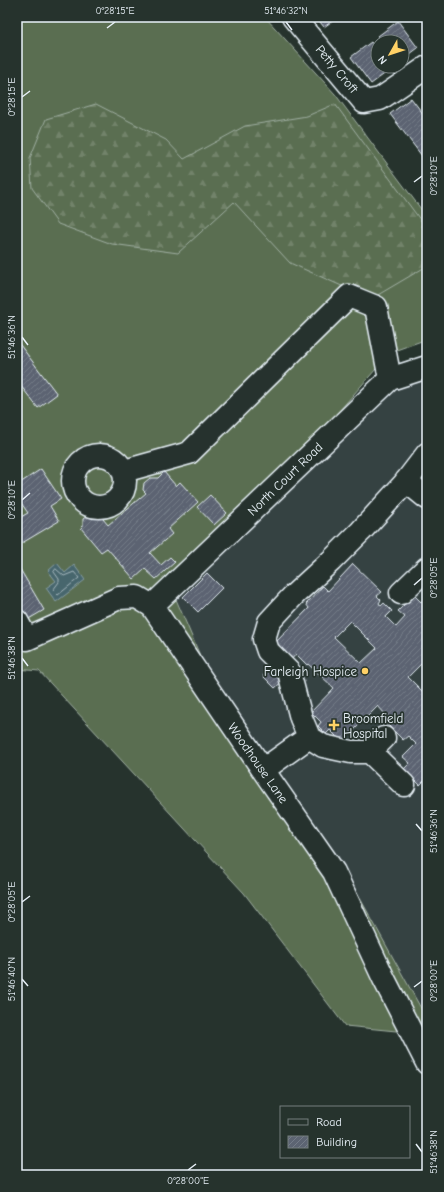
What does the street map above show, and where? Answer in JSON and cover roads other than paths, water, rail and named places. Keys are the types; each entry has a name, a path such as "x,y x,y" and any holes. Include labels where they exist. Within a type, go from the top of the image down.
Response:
{"street":[{"name":"Petty Croft","path":"293,17 364,102 380,99 427,68"},
{"path":"124,471 189,453 349,296 376,307 390,379"},
{"name":"North Court Road","path":"152,606 390,379 427,367"},
{"path":"404,785 377,745 351,752 323,746 309,737 301,718 289,672 268,651 264,639 268,622 275,605 361,520 406,481 427,454"},
{"path":"406,481 427,498"},
{"path":"401,592 427,568"},
{"path":"17,621 27,639 120,598 137,597 152,606"},
{"name":"Woodhouse Lane","path":"152,606 262,770 334,872 384,979 427,1063"},
{"path":"262,770 309,737"}],"water":[{"path":"57,563 65,573 74,565 85,580 56,602 46,588 56,581 48,571"}],"place":[{"name":"Farleigh Hospice","path":"365,671"},
{"name":"Broomfield Hospital","path":"334,725"}]}
